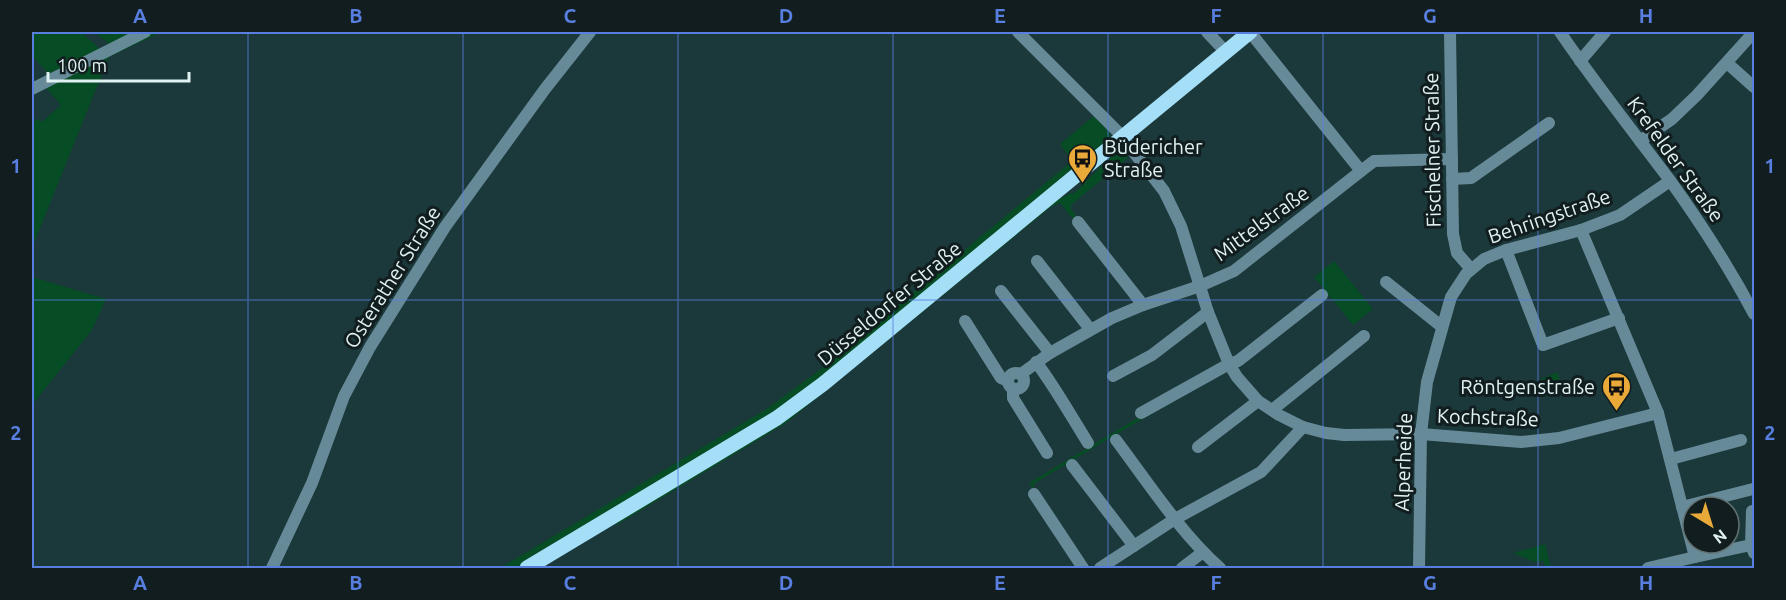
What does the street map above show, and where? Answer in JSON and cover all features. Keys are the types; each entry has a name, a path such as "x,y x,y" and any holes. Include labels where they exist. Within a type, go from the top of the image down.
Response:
{"main road":[{"name":"Düsseldorfer Straße","path":"527,568 777,418 823,384 1250,32"}],"street":[{"path":"32,89 145,32"},
{"name":"Osterather Straße","path":"272,568 312,483 344,396 369,347 445,227 544,88 590,32"},
{"path":"1018,32 1122,137 1164,192 1181,225 1208,312 1229,364 1258,401 1303,427 1326,433 1344,435 1421,434"},
{"path":"1207,32 1226,51"},
{"path":"1250,32 1361,171"},
{"name":"Fischelner Straße","path":"1450,32 1453,234 1457,253 1471,269"},
{"name":"Krefelder Straße","path":"1560,32 1670,181 1723,259 1755,314"},
{"path":"1580,61 1605,32"},
{"path":"1640,141 1672,119 1755,32"},
{"path":"1727,63 1755,87"},
{"path":"1452,179 1471,178 1549,123"},
{"name":"Mittelstraße","path":"1011,385 1018,389 1024,384 1021,374 1036,362 1090,329 1120,314 1234,272 1374,161 1452,159"},
{"name":"Behringstraße","path":"1471,269 1484,259 1506,250 1581,230 1620,215 1670,181"},
{"path":"1078,222 1143,305"},
{"path":"1581,230 1658,412 1681,503"},
{"path":"1506,250 1543,345 1619,318"},
{"path":"1038,261 1090,329"},
{"path":"1386,282 1442,326 1451,297 1471,269"},
{"path":"1001,291 1050,353"},
{"path":"1142,413 1238,361 1322,295"},
{"path":"1113,376 1152,356 1208,312"},
{"path":"965,321 1001,378 1011,385 1013,398 1047,453"},
{"name":"Alperheide","path":"1419,568 1421,434 1427,382 1442,326"},
{"path":"1272,410 1364,336"},
{"path":"1036,362 1050,380 1088,443"},
{"path":"1198,447 1258,401"},
{"name":"Kochstraße","path":"1421,434 1521,442 1564,437 1658,412"},
{"path":"1100,568 1175,519 1261,472 1303,427"},
{"path":"1116,440 1175,519 1220,568"},
{"path":"1671,459 1741,440"},
{"path":"1072,465 1134,546"},
{"path":"1729,495 1753,489"},
{"path":"1034,494 1083,568"},
{"path":"1648,568 1753,549 1752,511"},
{"path":"1182,568 1203,552"}],"green space":[{"path":"32,32 81,32 100,49 49,74 32,56"},
{"path":"94,32 135,32 110,44"},
{"path":"154,32 162,32 109,57 32,248 32,122 39,119 42,122 61,105 45,87"},
{"path":"1094,116 1111,137 817,382 750,430 517,568 500,568 765,410 817,372 1072,161 1060,144"},
{"path":"1116,153 1129,157 1071,205 1071,209 1080,221 1077,224 1060,203 1052,206 786,423 616,525 617,521 758,437 1054,202 1073,194"},
{"path":"1334,261 1373,309 1353,325 1314,277"},
{"path":"32,277 106,299 92,330 32,405"},
{"path":"1557,372 1564,391 1547,397 1541,379"},
{"path":"1222,374 1035,483 1033,489 1029,483 1141,416"},
{"path":"1545,544 1551,568 1546,568 1543,561 1535,562 1513,553"}],"place":[{"name":"Büdericher Straße","path":"1083,184"},
{"name":"Röntgenstraße","path":"1616,412"}]}
